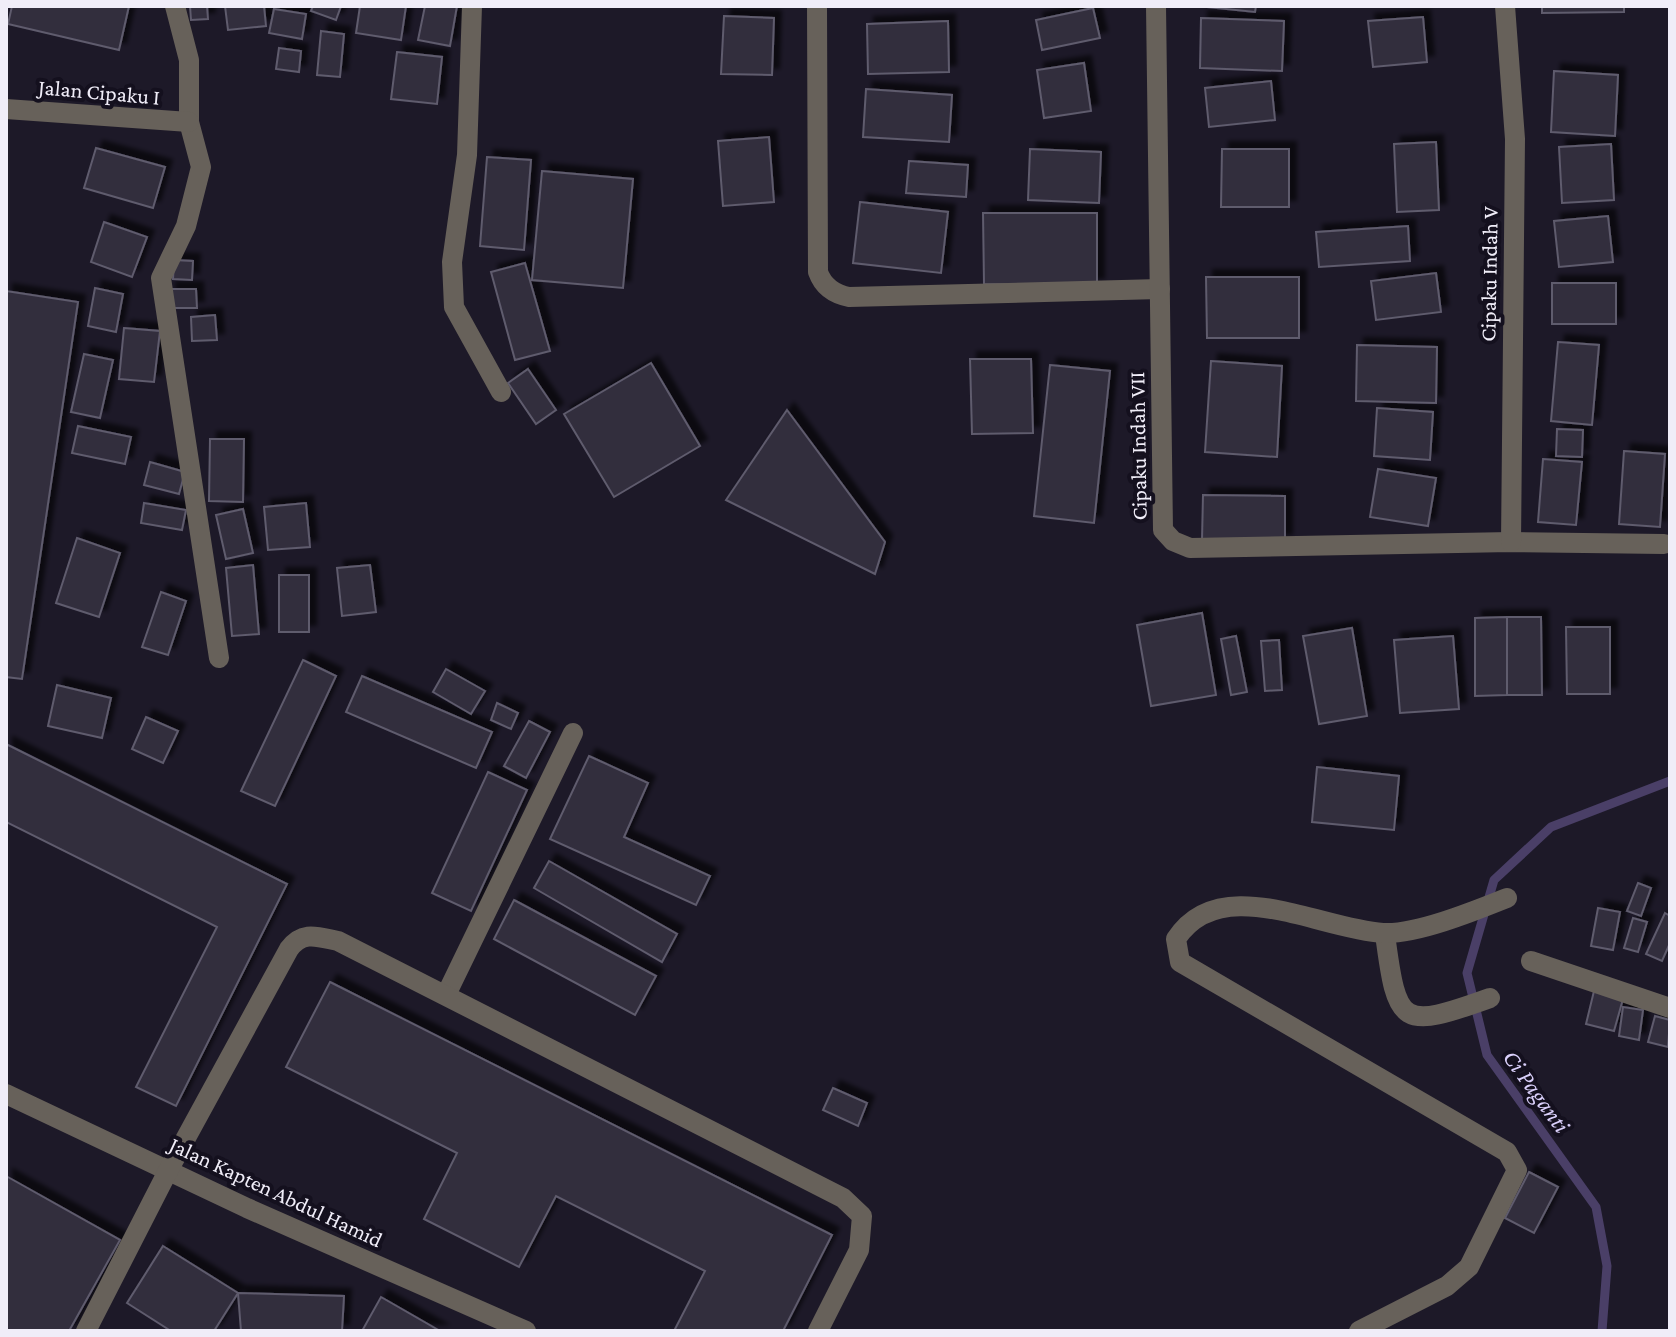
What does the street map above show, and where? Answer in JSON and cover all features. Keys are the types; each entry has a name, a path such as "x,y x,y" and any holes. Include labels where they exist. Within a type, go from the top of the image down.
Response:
{"street":[{"path":"175,6 189,60 189,122 201,167 186,226 161,278 219,658"},
{"path":"472,6 467,155 452,262 454,307 501,392"},
{"path":"817,6 818,272 821,281 849,297 1160,289"},
{"name":"Cipaku Indah VII","path":"1156,6 1163,530 1173,541 1190,548 1511,542 1664,544"},
{"name":"Cipaku Indah V","path":"1505,6 1515,139 1511,542"},
{"name":"Jalan Cipaku I","path":"6,109 189,122"},
{"path":"446,995 573,733"},
{"path":"1359,1331 1447,1286 1469,1267 1517,1170 1507,1152 1180,962 1176,939 1187,922 1214,908 1239,905 1385,934 1465,915 1507,898"},
{"path":"1385,934 1393,995 1398,1003 1424,1018 1490,998"},
{"path":"86,1331 169,1169 296,939 307,935 338,941 843,1198 862,1216 859,1250 818,1331"},
{"path":"1531,961 1670,1008"},
{"name":"Jalan Kapten Abdul Hamid","path":"6,1094 247,1208 526,1331"}],"building":[{"path":"12,6 129,6 119,50 8,24"},
{"path":"190,6 207,6 208,19 191,20"},
{"path":"225,6 264,6 266,26 228,30"},
{"path":"313,6 341,6 336,20 311,11"},
{"path":"360,6 406,6 401,40 356,33"},
{"path":"425,6 457,6 450,46 418,40"},
{"path":"1197,6 1256,6 1255,12"},
{"path":"1542,6 1624,6 1624,12 1542,13"},
{"path":"1093,8 1100,38 1042,50 1036,20"},
{"path":"274,9 306,14 302,39 269,33"},
{"path":"724,16 774,18 772,75 721,74"},
{"path":"1423,17 1427,62 1373,67 1368,21"},
{"path":"1201,18 1284,21 1282,71 1200,68"},
{"path":"948,21 949,72 868,74 867,24"},
{"path":"321,31 344,34 340,77 317,75"},
{"path":"279,48 301,51 299,72 276,69"},
{"path":"397,52 442,57 437,104 391,99"},
{"path":"1084,63 1091,111 1044,118 1037,70"},
{"path":"1554,71 1618,75 1615,136 1551,132"},
{"path":"1271,81 1275,120 1209,127 1205,88"},
{"path":"866,89 952,95 949,142 863,137"},
{"path":"769,137 774,202 723,206 718,141"},
{"path":"1436,142 1439,210 1397,212 1394,144"},
{"path":"1611,144 1614,200 1562,203 1559,147"},
{"path":"96,148 165,167 153,208 84,188"},
{"path":"1030,149 1101,152 1099,203 1028,200"},
{"path":"1222,149 1289,149 1289,207 1221,207"},
{"path":"487,157 531,160 524,250 480,246"},
{"path":"909,161 968,165 966,197 906,193"},
{"path":"542,171 633,179 623,288 532,280"},
{"path":"860,202 948,212 941,273 853,263"},
{"path":"983,213 1097,213 1097,285 984,284"},
{"path":"1608,216 1613,262 1559,267 1554,221"},
{"path":"104,222 147,237 132,277 91,262"},
{"path":"1408,226 1410,261 1319,267 1316,232"},
{"path":"174,260 193,261 192,280 173,279"},
{"path":"525,263 550,351 515,360 491,272"},
{"path":"1436,273 1441,312 1376,320 1371,281"},
{"path":"1206,277 1299,277 1299,338 1207,338"},
{"path":"1552,283 1616,283 1616,324 1552,324"},
{"path":"95,288 123,294 116,332 88,326"},
{"path":"169,289 196,289 197,308 170,308"},
{"path":"6,291 78,302 22,679 6,677"},
{"path":"215,315 217,340 192,341 191,317"},
{"path":"124,328 160,331 154,382 119,379"},
{"path":"1558,342 1599,345 1592,425 1551,421"},
{"path":"1357,345 1437,347 1436,403 1356,401"},
{"path":"84,354 113,360 100,418 71,412"},
{"path":"970,359 1031,359 1033,433 972,434"},
{"path":"1211,361 1282,366 1277,457 1205,452"},
{"path":"651,363 700,446 614,497 564,414"},
{"path":"1050,365 1110,371 1094,523 1034,516"},
{"path":"528,369 556,410 536,424 508,383"},
{"path":"1377,408 1433,412 1430,460 1374,456"},
{"path":"787,410 885,542 875,574 726,500"},
{"path":"78,426 131,437 125,464 72,453"},
{"path":"1557,429 1583,430 1582,457 1556,456"},
{"path":"210,439 244,439 243,502 209,501"},
{"path":"1624,451 1665,454 1660,527 1619,524"},
{"path":"1543,459 1582,462 1576,525 1538,522"},
{"path":"150,462 185,472 179,494 144,485"},
{"path":"1378,469 1436,478 1428,526 1370,517"},
{"path":"1203,495 1285,496 1285,541 1202,540"},
{"path":"144,503 186,510 182,530 141,523"},
{"path":"306,503 310,547 268,550 264,507"},
{"path":"243,509 253,553 226,559 216,515"},
{"path":"77,538 120,553 99,617 56,603"},
{"path":"253,565 259,634 232,636 226,568"},
{"path":"370,565 376,612 342,616 337,568"},
{"path":"279,575 309,575 309,632 279,632"},
{"path":"161,592 186,601 168,655 142,647"},
{"path":"1202,613 1216,695 1151,706 1137,625"},
{"path":"1507,617 1541,617 1542,695 1507,695"},
{"path":"1507,617 1507,695 1475,696 1475,618"},
{"path":"1566,627 1610,627 1610,694 1567,694"},
{"path":"1352,628 1367,716 1319,724 1303,636"},
{"path":"1236,636 1247,692 1231,695 1221,639"},
{"path":"1453,636 1459,709 1400,713 1394,640"},
{"path":"1279,640 1282,690 1265,691 1261,641"},
{"path":"303,660 336,676 275,806 241,791"},
{"path":"446,669 485,691 471,714 433,692"},
{"path":"362,676 492,732 476,768 346,712"},
{"path":"57,685 111,698 102,738 48,726"},
{"path":"497,703 518,713 511,729 491,720"},
{"path":"146,717 178,731 163,763 132,749"},
{"path":"529,721 550,732 526,778 504,766"},
{"path":"6,744 287,884 176,1106 136,1087 217,927 6,822"},
{"path":"589,756 648,783 624,837 710,876 696,905 550,839"},
{"path":"1317,767 1399,776 1394,830 1312,822"},
{"path":"488,772 527,790 471,911 432,893"},
{"path":"549,861 677,934 662,962 534,888"},
{"path":"1638,883 1651,888 1641,916 1627,911"},
{"path":"514,900 656,976 635,1015 494,939"},
{"path":"1598,908 1620,912 1613,950 1591,946"},
{"path":"1665,913 1670,916 1670,943 1662,961 1646,954"},
{"path":"1633,918 1647,922 1638,952 1624,948"},
{"path":"330,982 832,1235 783,1331 674,1331 705,1271 556,1196 519,1267 424,1219 457,1153 286,1067"},
{"path":"1594,991 1623,999 1614,1031 1586,1024"},
{"path":"1623,1007 1643,1010 1639,1040 1619,1036"},
{"path":"1655,1016 1670,1020 1668,1047 1648,1042"},
{"path":"833,1088 867,1103 858,1126 823,1110"},
{"path":"1529,1172 1558,1187 1534,1233 1505,1218"},
{"path":"6,1176 120,1240 69,1331 6,1331"},
{"path":"163,1246 238,1293 214,1331 171,1331 127,1303"},
{"path":"238,1293 344,1296 342,1331 241,1331"},
{"path":"381,1297 440,1331 362,1331"}],"waterway":[{"name":"Ci Paganti","path":"1602,1331 1607,1266 1596,1207 1487,1055 1467,973 1494,880 1551,827 1670,781"}]}
